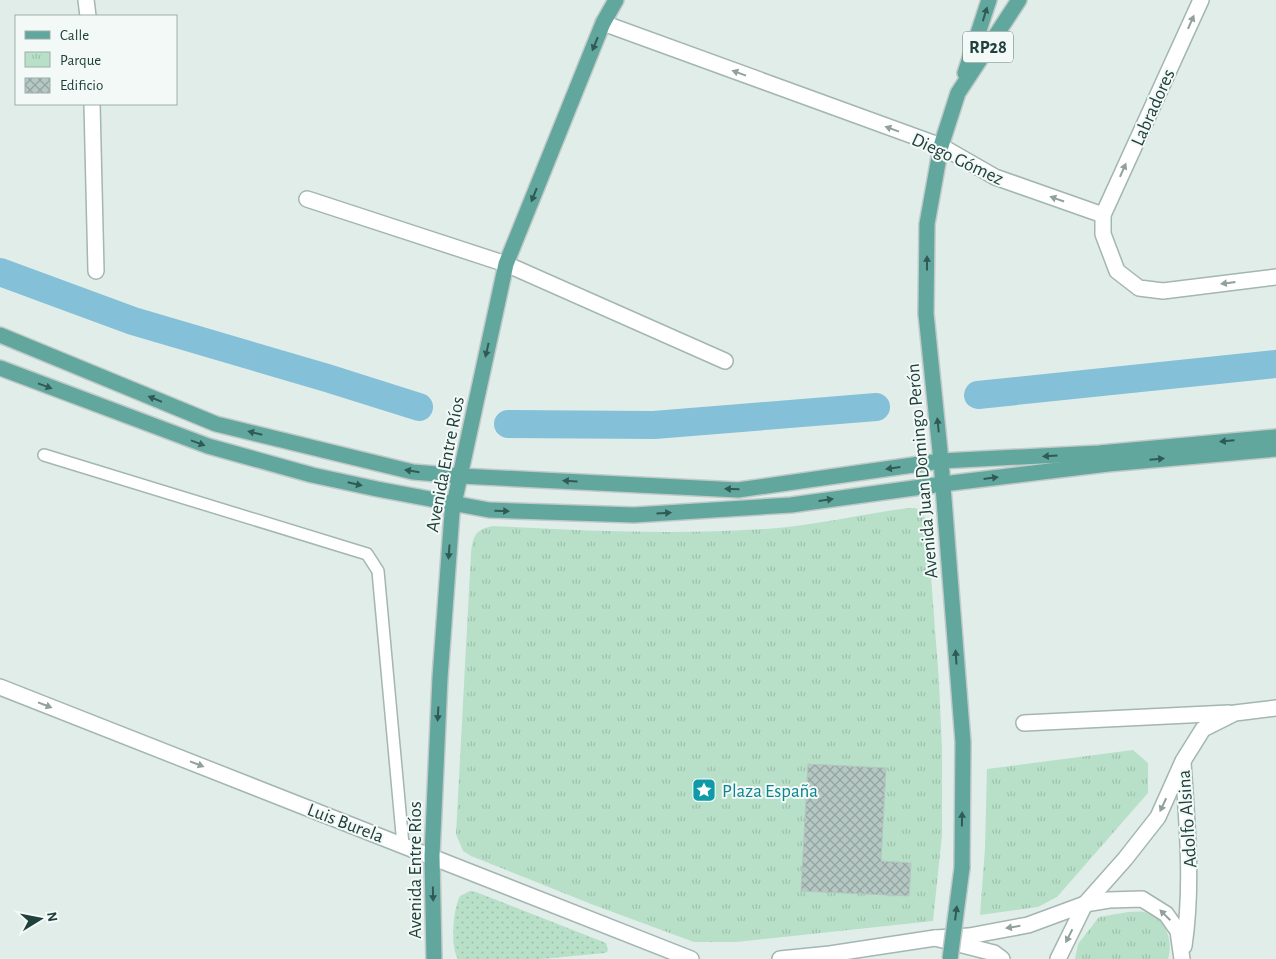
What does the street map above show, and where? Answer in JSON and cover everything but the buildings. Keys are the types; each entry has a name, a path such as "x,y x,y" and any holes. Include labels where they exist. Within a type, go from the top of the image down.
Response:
{"main road":[{"name":"Avenida Entre Ríos","path":"434,959 432,856 440,678 452,513 506,264 603,23 616,0"},
{"path":"958,93 989,0"},
{"name":"Avenida Juan Domingo Perón","path":"950,959 962,868 963,742 943,484 926,314 927,224 941,146 958,93 1019,0"},
{"path":"0,335 216,424 413,472 461,476 738,490 941,461 1099,453 1276,437"},
{"path":"0,368 208,446 312,475 488,510 634,515 791,505 1108,464 1276,449"}],"street":[{"path":"86,0 88,15"},
{"name":"Labradores","path":"1103,215 1201,0"},
{"name":"Diego Gómez","path":"603,23 941,146 995,177 1103,215"},
{"path":"92,105 96,271"},
{"path":"307,199 506,264 725,361"},
{"path":"1103,215 1102,234 1117,271 1139,288 1163,291 1276,277"},
{"name":"Luis Burela","path":"0,687 403,844 691,959"},
{"path":"1024,723 1235,713 1276,708"},
{"path":"1183,761 1203,729 1235,713"},
{"name":"Adolfo Alsina","path":"1058,959 1085,904 1125,859 1158,816 1183,761"},
{"name":"Adolfo Alsina","path":"1182,958 1188,916 1189,869 1183,761"},
{"name":"Adolfo Alsina","path":"780,959 830,954 935,938 968,936 1028,925 1085,904 1142,898 1166,914 1178,931 1182,958"},
{"path":"935,938 994,953 1002,959"}],"lane":[{"path":"44,455 367,554 378,570 403,844"}],"green space":[{"path":"916,508 926,519 927,524 939,682 942,749 942,835 933,921 736,942 694,942 591,904 471,856 463,851 456,834 471,553 474,538 479,531 494,526 596,531 731,531 801,525"},
{"path":"1133,750 1148,763 1148,793 1057,897 1038,907 980,915 985,848 987,769"},
{"path":"470,891 606,943 608,951 605,953 542,959 458,959 453,937 456,909 460,896"},
{"path":"1128,912 1144,912 1162,924 1169,937 1170,952 1168,959 1075,959 1078,944 1099,917"}],"waterway":[{"path":"0,272 133,321 419,407"},
{"path":"978,395 1276,364"},
{"path":"508,424 654,425 876,407"}],"place":[{"name":"Plaza España","path":"704,790"}]}
